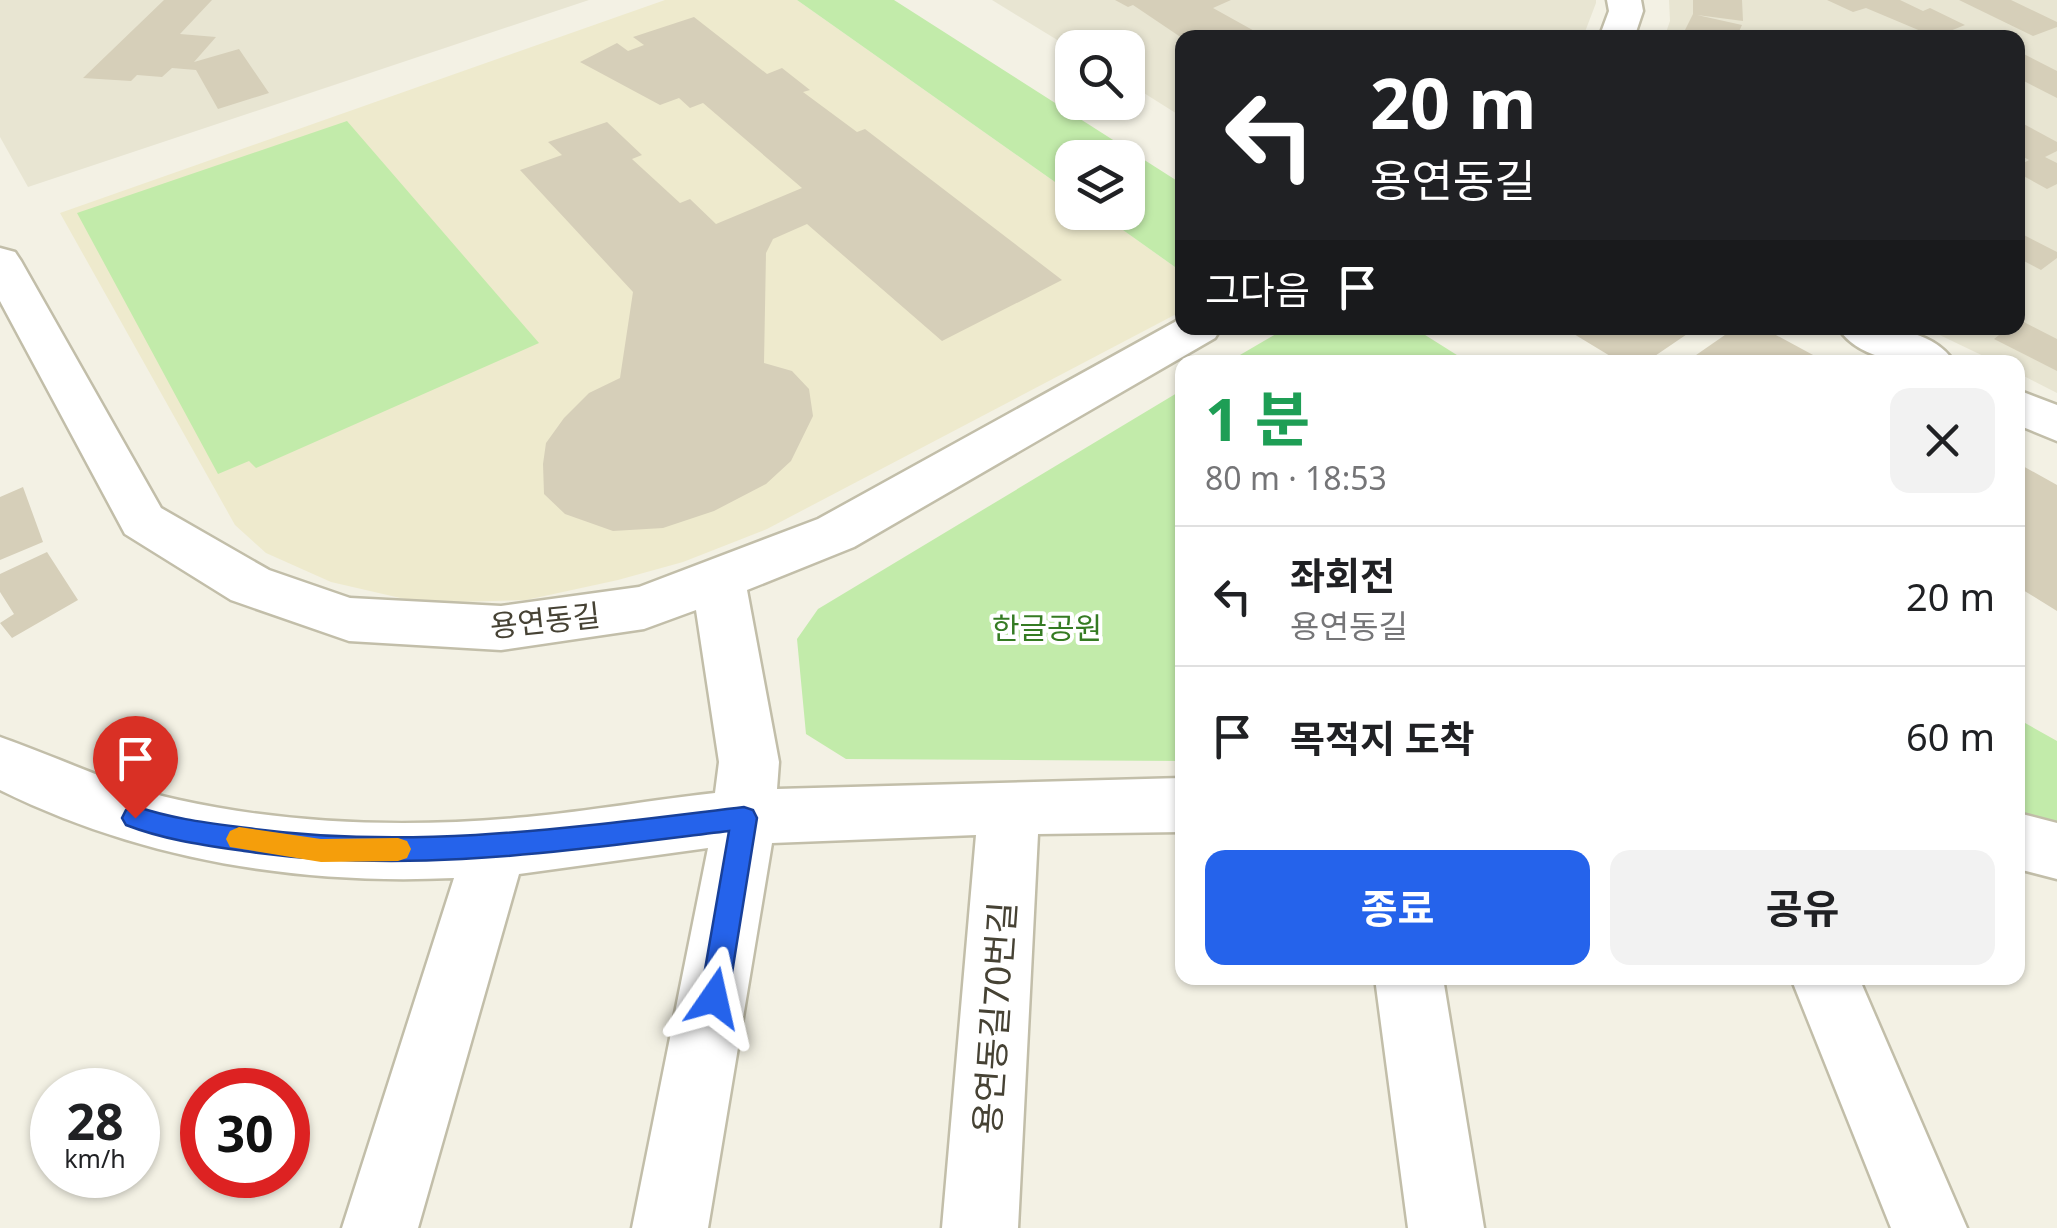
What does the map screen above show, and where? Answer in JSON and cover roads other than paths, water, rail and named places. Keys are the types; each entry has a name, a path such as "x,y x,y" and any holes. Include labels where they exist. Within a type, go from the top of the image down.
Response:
{"street":[{"path":"1619,30 1626,10 1624,0"},
{"name":"용연동길","path":"0,261 143,521 250,585 350,618 501,628 644,608 836,533 1187,335"},
{"path":"1875,335 1917,355"},
{"path":"2025,409 2057,424"},
{"path":"670,1228 736,882 744,818 748,762 718,579"},
{"path":"0,762 42,785 166,828 321,850 495,848 744,818 1175,806"},
{"name":"용연동길70번길","path":"980,1228 1009,808"},
{"path":"2025,843 2057,851"},
{"path":"380,1228 495,848"},
{"path":"1410,985 1446,1228"},
{"path":"1828,985 1929,1228"}],"park label":[{"name":"한글공원","path":"1047,627"}]}
